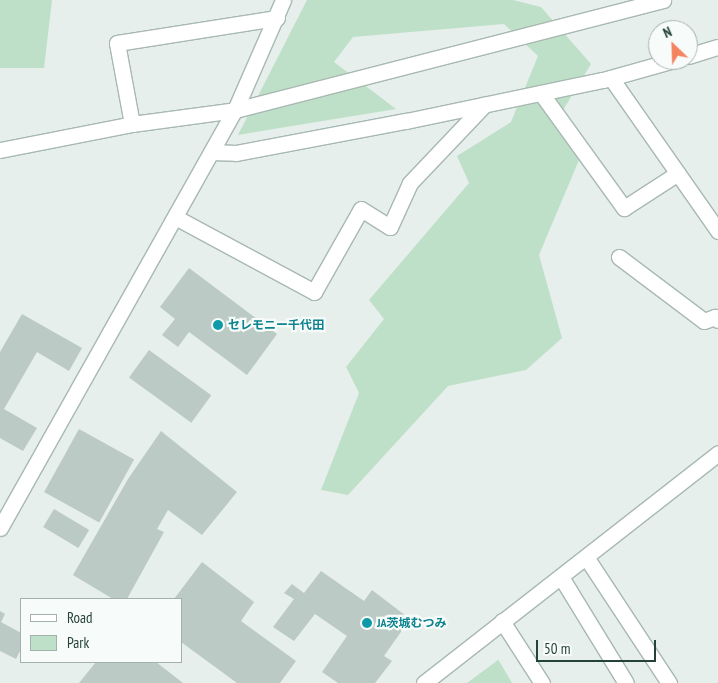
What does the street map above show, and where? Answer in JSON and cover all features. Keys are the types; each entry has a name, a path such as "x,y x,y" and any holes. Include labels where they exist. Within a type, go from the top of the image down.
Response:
{"street":[{"path":"0,528 235,110 277,18 283,0"},
{"path":"0,150 132,124 235,110 662,0"},
{"path":"132,124 117,43 277,18"},
{"path":"698,53 718,47"},
{"path":"211,152 236,154 484,105 611,78 648,67"},
{"path":"611,78 718,231"},
{"path":"541,93 624,208 678,173"},
{"path":"175,217 314,292 361,209 390,227 410,183 484,105"},
{"path":"619,257 704,321 715,317 718,320"},
{"path":"424,683 718,453"},
{"path":"586,557 669,683"},
{"path":"561,576 626,683"},
{"path":"502,621 542,683"}],"green space":[{"path":"0,0 52,0 44,68 0,68"},
{"path":"307,0 513,0 541,7 591,64 554,125 579,160 539,255 562,338 526,370 448,386 348,495 321,490 359,393 346,367 384,319 369,300 469,183 457,156 511,122 538,56 504,24 353,37 334,62 396,109 238,135"},
{"path":"498,660 512,683 467,683"}],"building":[{"name":"セレモニー千代田","path":"189,268 277,334 247,375 189,332 178,347 162,335 175,319 160,307"},
{"path":"22,314 82,348 69,371 37,352 4,409 37,428 23,451 0,438 0,352"},
{"path":"149,350 211,395 191,423 129,378"},
{"path":"79,429 134,460 99,523 44,492"},
{"path":"161,431 237,492 202,535 168,510 157,529 164,532 128,598 111,598 73,575 128,479"},
{"path":"54,509 89,530 78,548 43,527"},
{"path":"202,562 254,602 241,621 296,661 280,683 237,683 182,643 182,598 175,598"},
{"name":"JA茨城むつみ","path":"321,571 364,601 372,590 410,619 384,656 392,661 375,683 338,683 322,672 347,636 315,614 294,641 273,627 294,599 284,593 292,584 304,593"},
{"path":"0,611 5,614 1,622 20,632 20,651 16,659 0,651"},
{"path":"95,663 157,663 183,683 79,683"}],"place":[{"name":"セレモニー千代田","path":"218,325"},
{"name":"JA茨城むつみ","path":"367,623"}]}
